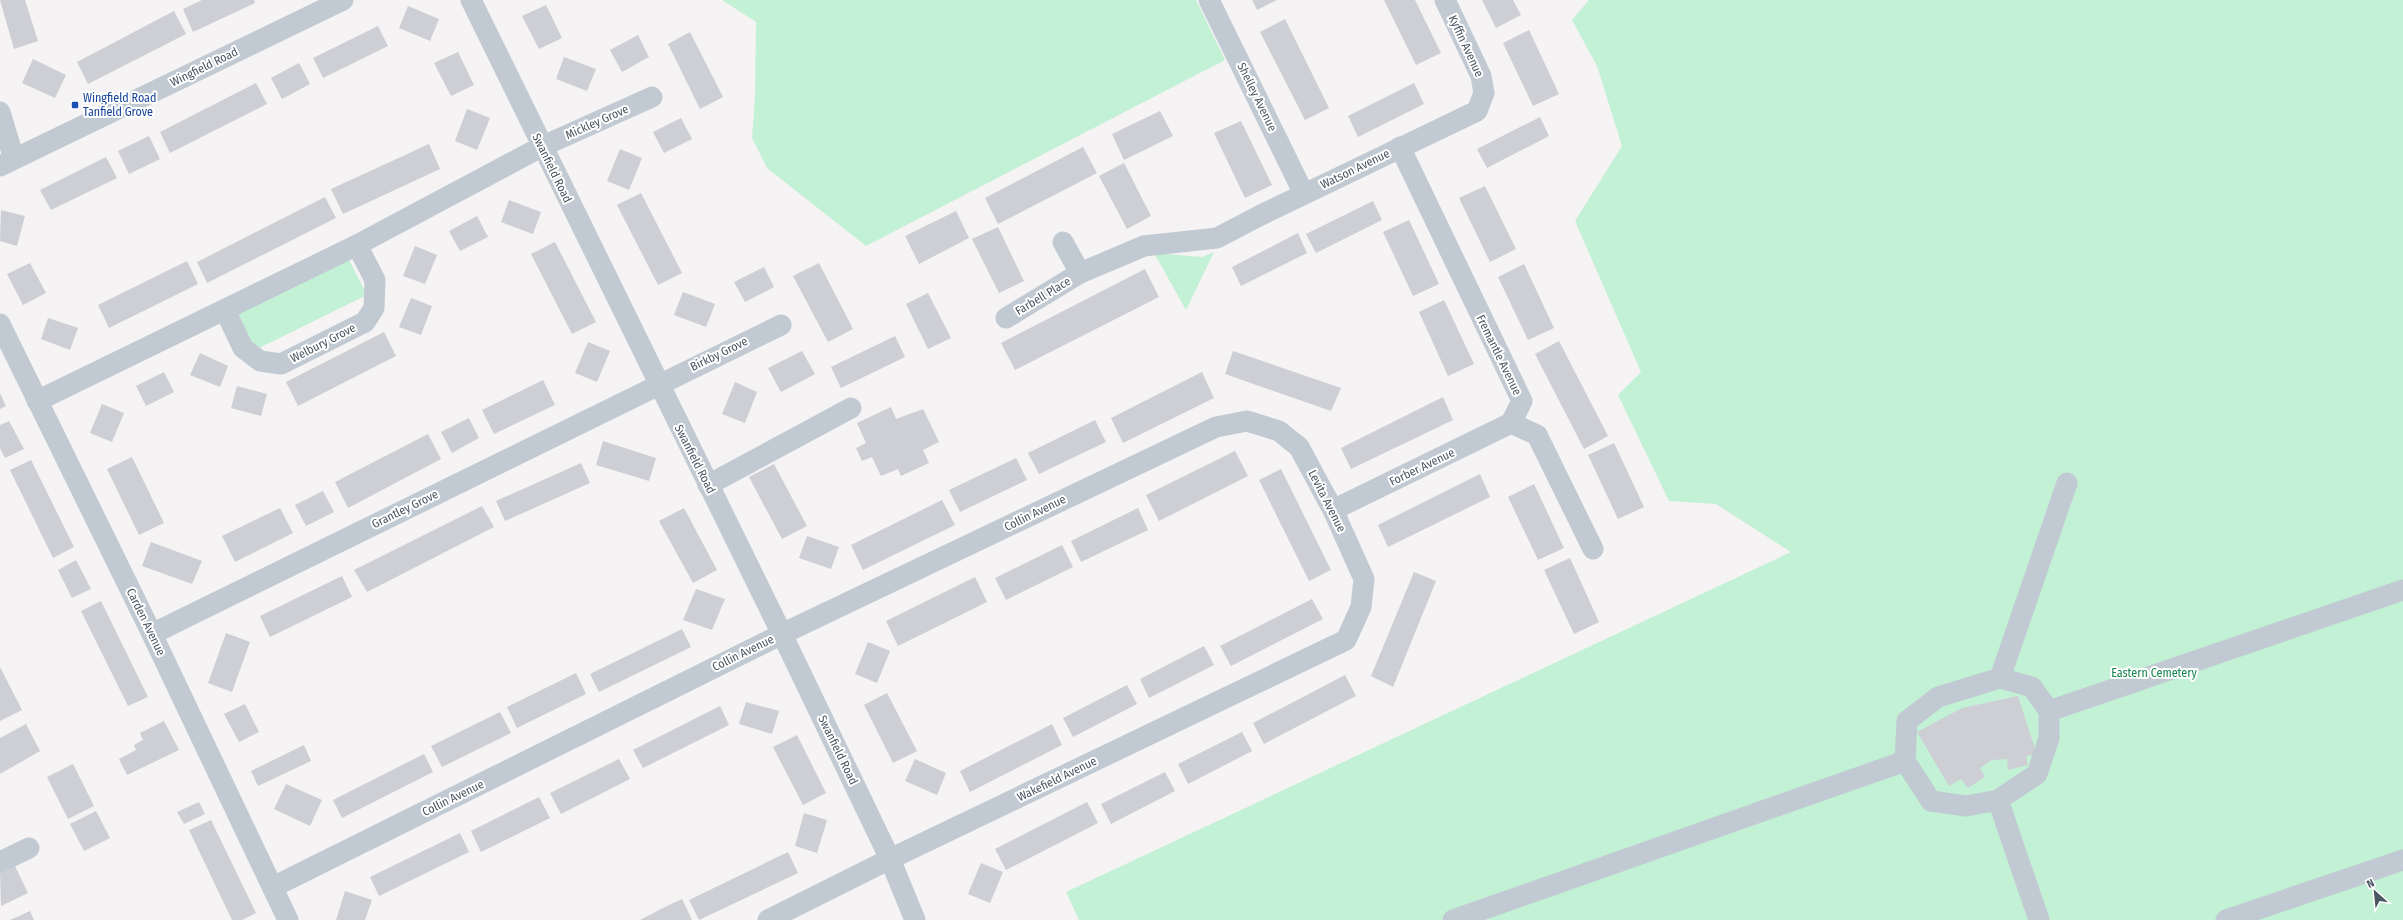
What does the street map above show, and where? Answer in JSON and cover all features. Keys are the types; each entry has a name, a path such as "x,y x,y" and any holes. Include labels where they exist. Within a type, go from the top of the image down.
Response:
{"street":[{"name":"Wingfield Road","path":"7,162 344,0"},
{"name":"Swanfield Road","path":"471,0 541,147 782,634 890,859 915,920"},
{"name":"Shelley Avenue","path":"1210,0 1304,194"},
{"name":"Kyffin Avenue","path":"1445,0 1481,76 1484,93"},
{"name":"Watson Avenue","path":"1217,238 1400,147 1477,111 1484,93"},
{"name":"Mickley Grove","path":"541,147 652,97"},
{"path":"0,112 7,162"},
{"path":"37,401 357,244 541,147"},
{"name":"Fremantle Avenue","path":"1400,147 1522,401 1511,423"},
{"name":"Farbell Place","path":"1006,318 1080,273 1144,246 1217,238"},
{"name":"Farbell Place","path":"1064,242 1080,273"},
{"name":"Welbury Grove","path":"225,310 243,348 260,361 280,364 366,322 374,308 375,280 357,244"},
{"name":"Carden Avenue","path":"0,324 152,634 288,920"},
{"name":"Birkby Grove","path":"658,384 781,325"},
{"name":"Grantley Grove","path":"152,634 658,384"},
{"path":"708,485 851,408"},
{"name":"Levita Avenue","path":"1216,427 1247,421 1279,431 1299,447 1333,510 1364,579 1361,607 1346,640"},
{"path":"1511,423 1537,435 1593,549"},
{"name":"Forber Avenue","path":"1333,510 1511,423"},
{"name":"Collin Avenue","path":"273,887 782,634 1216,427"},
{"path":"2000,678 2067,483"},
{"path":"2049,711 2403,590"},
{"name":"Wakefield Avenue","path":"768,920 890,859 1346,640"},
{"path":"2000,678 2032,687 2049,711 2049,738 2037,774 1998,800 1966,806 1931,801 1905,761 1907,721 1938,697 2000,678"},
{"path":"1453,920 1905,761"},
{"path":"1998,800 2039,920"},
{"path":"0,862 29,848"},
{"path":"2226,920 2403,860"}],"green space":[{"path":"722,0 1196,0 1225,60 866,246 767,168 752,138 755,97 756,22"},
{"name":"Eastern Cemetery","path":"1589,0 2403,0 2403,920 1079,920 1066,892 1791,552 1716,504 1669,501 1618,395 1641,372 1575,221 1622,146 1597,66 1572,20"},
{"path":"1214,252 1186,310 1154,253 1202,257"},
{"path":"347,256 367,295 255,350 236,311"}],"building":[{"path":"0,0 25,0 38,41 14,49"},
{"path":"202,0 254,0 255,3 193,32 183,9"},
{"path":"1252,0 1277,0 1257,10"},
{"path":"1384,0 1415,0 1441,53 1416,65"},
{"path":"1482,0 1513,0 1521,15 1496,28"},
{"path":"546,5 562,38 539,49 522,16"},
{"path":"408,6 439,19 430,41 399,28"},
{"path":"174,11 186,34 88,84 77,62"},
{"path":"1285,19 1329,108 1305,120 1260,32"},
{"path":"378,26 388,46 323,78 313,58"},
{"path":"1529,30 1559,94 1533,106 1503,43"},
{"path":"690,32 723,97 700,109 668,44"},
{"path":"638,35 649,57 622,72 610,50"},
{"path":"458,52 474,85 451,96 434,63"},
{"path":"564,57 596,69 587,91 556,79"},
{"path":"33,59 66,75 55,98 22,83"},
{"path":"299,63 310,84 282,99 271,78"},
{"path":"256,83 267,104 170,153 160,132"},
{"path":"1414,83 1424,104 1358,137 1348,116"},
{"path":"467,109 490,118 477,150 455,141"},
{"path":"1160,111 1173,136 1124,160 1112,134"},
{"path":"1540,117 1549,136 1487,168 1477,149"},
{"path":"681,118 692,139 664,153 653,132"},
{"path":"1241,121 1272,185 1245,198 1214,133"},
{"path":"149,136 160,159 129,174 118,151"},
{"path":"429,144 440,169 343,214 331,189"},
{"path":"1083,147 1097,173 998,224 985,198"},
{"path":"620,149 642,158 629,190 607,181"},
{"path":"106,157 117,178 51,210 40,190"},
{"path":"1124,163 1151,216 1127,229 1099,176"},
{"path":"1485,186 1516,249 1490,262 1459,198"},
{"path":"641,193 682,273 658,285 617,205"},
{"path":"325,197 336,218 207,283 197,262"},
{"path":"509,200 541,212 533,234 501,222"},
{"path":"1373,201 1382,220 1316,253 1306,234"},
{"path":"1,210 25,216 17,246 0,241"},
{"path":"956,211 969,238 919,264 905,236"},
{"path":"477,216 488,237 460,251 449,231"},
{"path":"1409,220 1439,284 1413,296 1383,232"},
{"path":"998,227 1024,281 999,293 972,239"},
{"path":"1298,233 1307,253 1241,286 1232,267"},
{"path":"555,242 596,322 572,334 531,254"},
{"path":"415,246 437,255 425,284 403,276"},
{"path":"187,261 198,284 109,328 98,305"},
{"path":"30,263 46,293 23,305 7,274"},
{"path":"819,263 853,329 828,342 793,276"},
{"path":"1524,264 1554,328 1528,340 1498,277"},
{"path":"764,267 774,287 745,302 734,282"},
{"path":"1145,269 1159,297 1015,370 1001,343"},
{"path":"683,292 715,304 706,327 674,315"},
{"path":"928,293 951,338 928,349 906,304"},
{"path":"411,298 432,306 421,335 399,327"},
{"path":"1444,300 1474,364 1448,376 1419,312"},
{"path":"48,318 78,328 70,350 41,339"},
{"path":"384,332 396,356 298,406 286,382"},
{"path":"895,336 905,357 841,388 831,367"},
{"path":"1559,341 1608,436 1584,449 1535,354"},
{"path":"588,342 610,351 597,382 575,373"},
{"path":"802,351 815,374 781,392 768,368"},
{"path":"1233,351 1341,388 1331,411 1225,374"},
{"path":"200,353 228,366 220,387 190,375"},
{"path":"164,372 174,392 146,406 136,386"},
{"path":"1202,372 1214,398 1123,443 1111,418"},
{"path":"543,380 555,405 494,434 482,410"},
{"path":"735,382 757,392 745,423 722,414"},
{"path":"237,386 267,394 261,416 231,408"},
{"path":"0,393 6,406 0,409"},
{"path":"1443,397 1453,420 1351,469 1341,448"},
{"path":"102,404 124,413 112,442 90,433"},
{"path":"891,407 896,419 923,409 939,442 923,450 929,463 901,476 898,469 881,476 872,457 862,461 856,448 866,443 857,423"},
{"path":"469,418 479,438 452,453 441,432"},
{"path":"1095,420 1106,442 1039,474 1028,453"},
{"path":"9,421 24,449 5,458 0,448 0,425"},
{"path":"428,434 441,459 348,508 335,482"},
{"path":"603,441 656,458 649,481 596,465"},
{"path":"1614,443 1644,507 1618,519 1588,455"},
{"path":"1235,451 1248,476 1159,521 1146,495"},
{"path":"132,457 164,523 139,535 107,469"},
{"path":"1016,458 1027,480 960,512 949,490"},
{"path":"31,460 74,547 53,558 10,470"},
{"path":"581,463 590,483 505,521 496,501"},
{"path":"774,464 807,526 782,539 749,477"},
{"path":"1281,469 1331,570 1309,581 1259,480"},
{"path":"1480,474 1490,497 1388,547 1378,525"},
{"path":"1534,484 1564,548 1538,560 1508,497"},
{"path":"323,491 334,512 306,526 295,505"},
{"path":"942,500 955,525 863,570 851,545"},
{"path":"482,506 494,527 367,592 354,570"},
{"path":"280,508 293,533 235,562 222,536"},
{"path":"684,508 717,570 693,583 659,521"},
{"path":"1138,508 1148,530 1081,562 1071,541"},
{"path":"807,536 839,547 831,569 799,558"},
{"path":"151,542 202,561 192,584 142,566"},
{"path":"1062,545 1073,567 1006,600 995,578"},
{"path":"1570,558 1599,622 1574,634 1544,570"},
{"path":"76,560 91,589 72,598 58,570"},
{"path":"1414,572 1436,581 1393,687 1371,676"},
{"path":"342,576 352,597 270,637 260,616"},
{"path":"975,577 987,602 898,646 886,621"},
{"path":"696,589 725,599 712,630 683,620"},
{"path":"1312,599 1323,619 1231,666 1220,646"},
{"path":"101,601 148,697 128,706 81,611"},
{"path":"682,629 691,647 599,692 590,674"},
{"path":"226,633 250,642 232,692 208,683"},
{"path":"868,642 890,651 877,683 855,674"},
{"path":"1204,646 1214,665 1149,698 1140,679"},
{"path":"0,667 22,710 0,721"},
{"path":"576,673 586,694 517,728 507,707"},
{"path":"1345,675 1356,696 1264,744 1253,723"},
{"path":"1127,685 1137,704 1073,737 1063,718"},
{"path":"887,693 917,751 893,763 864,705"},
{"path":"2018,696 2037,755 2026,756 2028,765 2008,770 2007,759 1992,760 1980,768 1985,777 1968,788 1961,779 1949,786 1917,732 1962,708"},
{"path":"746,702 779,711 772,734 739,724"},
{"path":"245,704 259,732 239,742 224,714"},
{"path":"720,706 729,725 643,768 633,750"},
{"path":"500,712 511,733 442,767 431,746"},
{"path":"164,721 179,750 127,775 119,759 136,750 134,745 143,740 140,733"},
{"path":"26,724 40,751 0,774 0,738"},
{"path":"1052,724 1062,745 970,792 960,771"},
{"path":"1242,732 1252,751 1188,784 1178,764"},
{"path":"797,735 826,793 803,805 773,747"},
{"path":"304,745 311,761 258,786 251,771"},
{"path":"424,754 433,772 342,818 333,800"},
{"path":"619,759 630,779 561,814 550,793"},
{"path":"915,759 946,773 937,795 905,781"},
{"path":"73,764 94,806 68,819 47,777"},
{"path":"1165,772 1175,791 1111,824 1101,804"},
{"path":"286,784 322,800 310,826 274,809"},
{"path":"539,797 550,818 481,852 471,831"},
{"path":"199,802 205,814 184,824 177,812"},
{"path":"1087,802 1098,823 1006,870 995,849"},
{"path":"96,811 110,838 84,851 70,824"},
{"path":"804,813 827,820 817,853 795,846"},
{"path":"211,820 256,913 242,920 232,920 189,830"},
{"path":"460,833 469,852 379,896 370,877"},
{"path":"788,852 798,873 699,920 689,900"},
{"path":"981,863 1003,872 990,903 968,894"},
{"path":"14,864 28,893 1,906 0,871"},
{"path":"345,891 372,900 365,920 336,920"},
{"path":"682,899 692,920 640,920 665,907"},
{"path":"30,911 34,920 10,920"}],"place":[{"name":"Wingfield Road Tanfield Grove","path":"75,105"}]}
